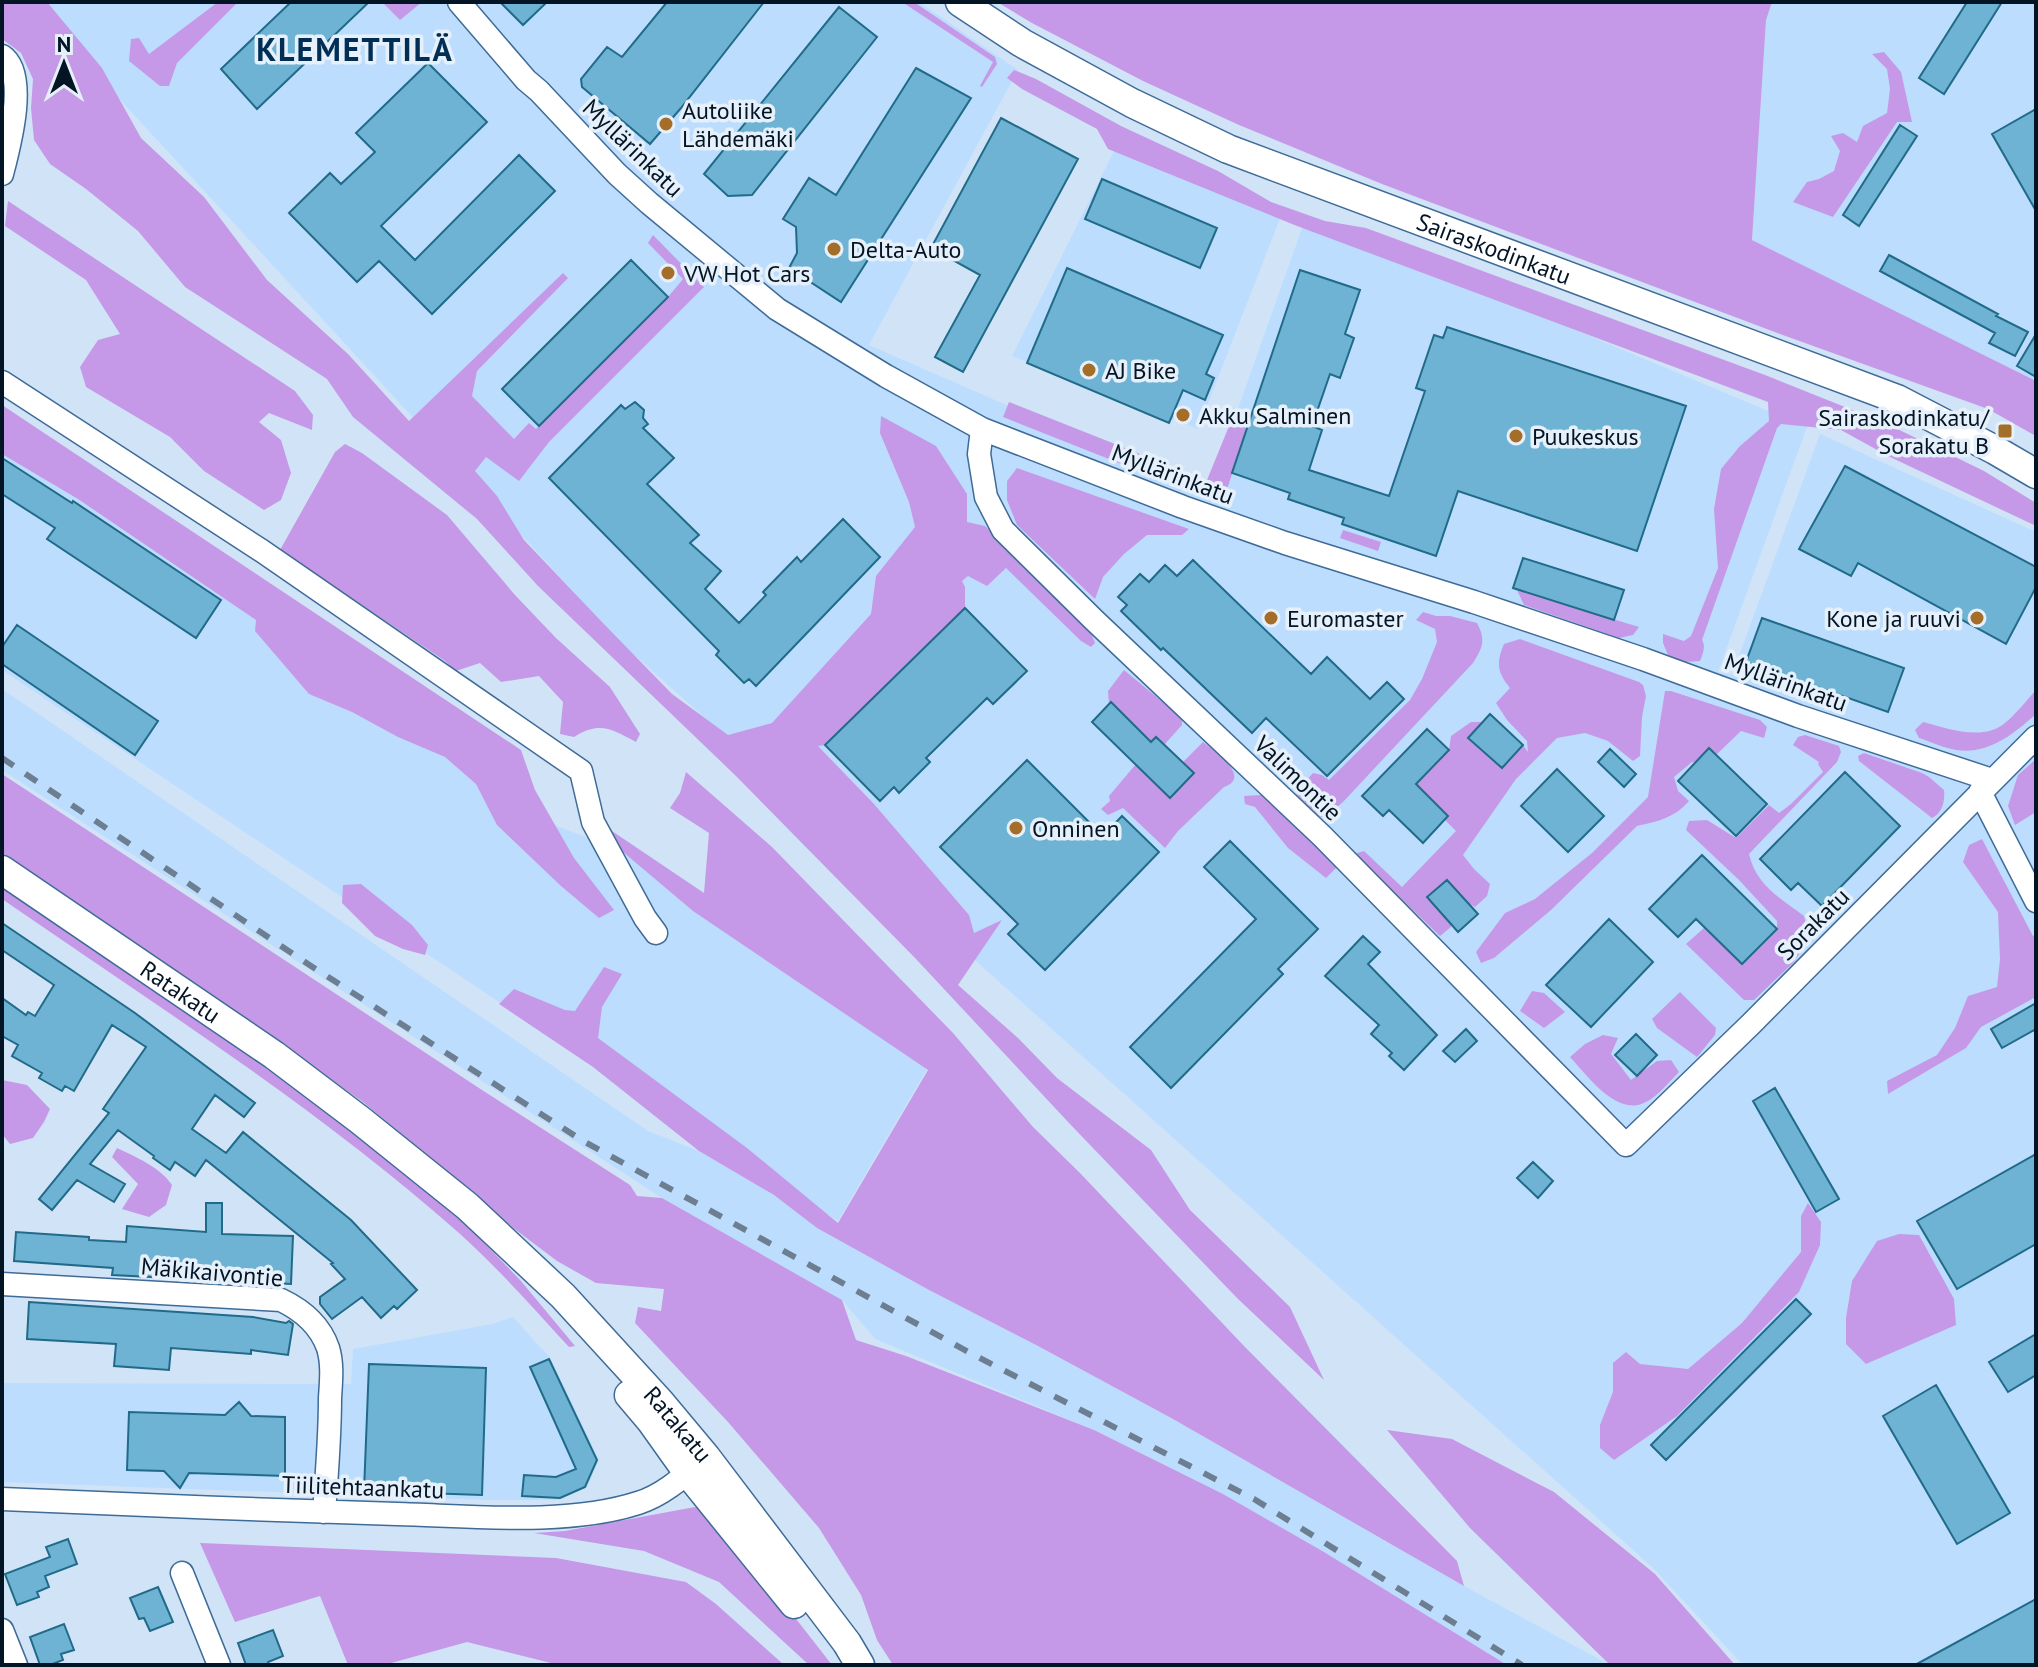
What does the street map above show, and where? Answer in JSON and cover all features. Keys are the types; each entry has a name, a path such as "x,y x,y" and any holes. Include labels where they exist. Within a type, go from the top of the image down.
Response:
{"main road":[{"name":"Sairaskodinkatu","path":"960,2 1022,43 1132,103 1228,149 1897,399 2036,474"},
{"name":"Ratakatu","path":"2,870 274,1055 360,1120 467,1206 563,1296 660,1402 697,1465 844,1665"},
{"name":"Ratakatu","path":"697,1465 847,1643 860,1665"}],"street":[{"name":"Myllärinkatu","path":"459,2 526,80 617,174 777,309 895,381 982,429 1183,507 1643,659 1986,786"},
{"path":"2,56 9,60 16,81 12,137 2,174"},
{"path":"2,382 288,569 581,771 593,822 656,933"},
{"name":"Valimontie","path":"982,429 979,454 986,497 1003,530 1322,836 1626,1145"},
{"name":"Sorakatu","path":"1626,1145 1751,1024 2036,737"},
{"path":"1986,786 2036,901"},
{"name":"Mäkikaivontie","path":"2,1284 281,1300 294,1306 312,1320 327,1345 331,1362 324,1512"},
{"name":"Tiilitehtaankatu","path":"2,1499 520,1518 589,1514 640,1503 668,1488 697,1465"},
{"path":"182,1573 219,1665"},
{"path":"2,1630 16,1665"}],"shaded area":[{"path":"2,2 47,2 102,68 141,138 204,197 267,280 348,354 409,421 563,273 568,278 477,371 472,396 514,439 529,423 536,429 683,279 648,243 653,235 704,287 549,442 519,481 486,457 475,471 497,496 524,540 602,622 672,694 728,735 772,723 871,614 876,576 915,527 909,502 880,433 881,416 936,446 967,494 967,522 985,526 1090,630 1095,643 1091,647 1081,641 1006,568 987,586 968,576 962,581 965,608 825,745 818,746 874,804 969,915 974,933 1002,920 958,985 1018,1038 1057,1078 1151,1150 1190,1210 1290,1307 1324,1380 1237,1298 916,959 736,776 538,586 477,519 353,417 327,379 185,287 138,231 50,164 34,140 31,108 33,79 21,53 2,39"},
{"path":"30,2 919,2 1018,70 869,345 1208,493 1306,217 1807,427 1718,672 1732,675 1820,434 2036,532 2036,1665 1743,1665 1653,1568 619,641"},
{"path":"218,2 238,2 177,63 169,86 160,86 129,61 131,39 139,38 149,54"},
{"path":"382,2 422,2 400,20"},
{"path":"902,2 914,2 995,57 997,64 982,87 993,62"},
{"path":"997,2 1772,2 1766,20 1752,240 2036,381 2036,436 1988,409 1382,184 1239,125 1143,81"},
{"path":"1772,2 2036,2 2036,383 1752,240 1766,20"},
{"path":"1884,52 1901,72 1912,122 1897,122 1833,217 1793,202 1807,182 1834,171 1840,151 1831,136 1843,133 1857,142 1863,126 1887,113 1890,89 1887,69 1872,54"},
{"path":"1014,70 1121,126 1218,171 1271,202 1325,221 1366,228 1765,375 1885,423 1984,471 2036,503 2036,526 1888,456 1841,430 1781,424 1702,640 1704,647 1700,661 1685,662 1668,655 1663,634 1684,641 1691,636 1718,568 1714,509 1721,469 1740,446 1769,421 1768,402 1297,226 1108,149 1097,129 1007,78"},
{"path":"1118,143 1283,211 1198,429 1012,356"},
{"path":"8,201 295,391 313,415 312,430 269,413 259,422 281,440 291,473 281,500 264,510 204,471 170,437 86,387 80,367 98,340 120,334 86,280 5,226"},
{"path":"1009,402 1173,467 1167,482 1003,417"},
{"path":"2,405 521,750 535,790 574,858 614,910 599,918 561,886 497,825 476,784 445,757 309,694 255,631 256,620 78,499 2,454"},
{"path":"1233,408 1252,415 1225,495 1216,494 1207,488 1207,480 1234,414"},
{"path":"345,444 447,515 515,595 610,687 640,734 636,742 619,733 598,728 574,737 560,734 563,702 539,676 501,682 480,663 456,671 280,550 335,452"},
{"path":"2,446 141,533 528,815 617,849 930,1064 838,1221 574,1052 2,670"},
{"path":"1017,468 1189,529 1182,535 1147,535 1103,577 1095,599 1017,525 1007,500 1007,481"},
{"path":"1343,530 1381,542 1378,551 1340,538"},
{"path":"1517,590 1639,627 1633,635 1619,638 1524,605"},
{"path":"1423,612 1477,623 1482,634 1479,652 1473,663 1343,802 1325,817 1317,816 1295,793 1313,773 1329,780 1410,700 1437,642 1435,629 1416,620"},
{"path":"1520,639 1643,685 1646,696 1640,756 1633,761 1608,741 1585,733 1557,738 1516,779 1463,855 1490,884 1487,896 1475,907 1457,896 1452,908 1451,927 1440,936 1354,854 1364,851 1402,887 1456,831 1445,820 1448,815 1416,784 1449,750 1451,736 1471,722 1483,722 1469,738 1502,768 1523,745 1528,752 1527,741 1496,703 1510,688 1499,667 1501,651 1504,644"},
{"path":"1124,670 1182,718 1182,725 1164,745 1151,742 1109,704 1108,691"},
{"path":"2,689 648,1131 699,1151 774,1195 817,1228 1173,1419 1464,1586 1610,1665 1507,1665 1324,1552 1223,1494 1094,1430 875,1339 842,1300 662,1198 2,770"},
{"path":"2036,690 2036,714 1990,746 1968,751 1951,749 1919,738 1915,730 1923,722 1964,732 1996,729"},
{"path":"1665,691 1760,720 1767,727 1764,738 1741,731 1716,755 1709,748 1695,763 1692,762 1674,777 1678,791 1689,801 1683,807 1666,818 1637,826 1551,910 1494,958 1481,963 1476,952 1505,913 1535,899 1592,853 1648,797"},
{"path":"1805,735 1839,746 1841,752 1837,762 1749,854 1763,882 1804,916 1809,938 1794,962 1754,1000 1744,1000 1686,944 1705,927 1742,964 1777,929 1777,921 1686,830 1689,821 1707,820 1736,838 1769,805 1779,813 1791,804 1823,772 1819,762 1793,745 1798,737"},
{"path":"1203,742 1233,770 1232,783 1178,831 1165,848 1123,808 1108,815 1101,809 1136,764 1182,763"},
{"path":"1864,753 1929,777 1944,790 1944,802 1939,813 1932,818 1859,761 1858,756"},
{"path":"2036,759 2036,812 2015,825 2008,806 2018,775"},
{"path":"686,772 772,847 953,1033 1033,1127 1457,1561 1464,1586 1173,1419 817,1228 774,1195 699,1151 593,1067 499,1004 514,989 565,1010 575,1011 604,967 622,974 602,1007 598,1038 747,1148 838,1223 928,1070 693,911 610,841 606,827 704,893 709,833 670,808 680,793"},
{"path":"2,774 630,1185 637,1196 662,1198 842,1300 856,1340 906,1356 1094,1430 1223,1494 1324,1552 1507,1665 893,1665 877,1640 861,1595 819,1528 728,1422 635,1323 638,1307 661,1311 664,1289 596,1283 557,1261 363,1102 2,854"},
{"path":"1261,795 1335,863 1337,867 1326,878 1288,848 1255,807 1245,804 1244,796"},
{"path":"1982,839 2033,936 2036,935 2036,997 1981,1027 1966,1048 1888,1094 1887,1081 1937,1055 1955,1028 1968,996 1997,987 2000,959 1998,912 1963,862 1969,845"},
{"path":"361,884 412,925 428,945 425,955 375,936 342,903 343,885"},
{"path":"2,886 259,1062 376,1150 463,1221 521,1281 575,1346 569,1347 488,1260 405,1187 236,1059 2,899"},
{"path":"1532,991 1544,993 1565,1012 1544,1028 1520,1011"},
{"path":"1680,992 1716,1028 1715,1035 1697,1057 1657,1028 1652,1019"},
{"path":"1603,1035 1618,1038 1611,1054 1631,1080 1657,1061 1671,1060 1679,1072 1646,1102 1635,1105 1614,1100 1570,1057 1585,1044"},
{"path":"2,1080 27,1085 50,1109 33,1138 10,1144 2,1134"},
{"path":"117,1148 154,1168 172,1185 166,1205 149,1217 122,1209 138,1184 112,1157"},
{"path":"1808,1203 1821,1222 1820,1245 1799,1292 1677,1416 1614,1460 1600,1448 1600,1425 1613,1392 1613,1363 1626,1352 1640,1364 1688,1369 1742,1323 1801,1252 1801,1216"},
{"path":"1899,1234 1919,1235 1954,1299 1956,1325 1866,1364 1846,1344 1846,1318 1852,1281 1877,1241"},
{"path":"513,1317 551,1359 599,1460 587,1487 560,1500 2,1482 2,1383 351,1384 353,1349 492,1324"},
{"path":"1387,1430 1452,1439 1554,1492 1655,1574 1735,1665 1610,1665 1470,1528"},
{"path":"695,1507 706,1511 747,1556 832,1665 809,1665 719,1582 644,1551 534,1533 565,1531"},
{"path":"200,1543 556,1558 686,1582 716,1604 784,1665 559,1665 467,1642 384,1665 348,1665 320,1596 235,1622"}],"building":[{"path":"291,2 369,2 257,109 221,69"},
{"path":"500,2 547,2 523,25"},
{"path":"667,2 764,2 650,144 582,87 581,79 607,47 622,57"},
{"path":"1967,2 2002,2 1944,94 1919,78"},
{"path":"839,7 877,37 752,195 728,196 704,174"},
{"path":"428,63 487,122 381,226 415,260 519,155 555,191 432,314 379,261 357,282 289,213 330,173 341,184 375,152 356,133"},
{"path":"916,68 971,98 841,302 789,268 797,253 796,227 783,219 809,178 836,195"},
{"path":"2036,109 2036,211 1992,134"},
{"path":"1001,118 1078,159 963,372 935,357 980,275 931,248"},
{"path":"1900,125 1917,136 1859,226 1843,215"},
{"path":"1102,179 1217,228 1200,268 1085,219"},
{"path":"1889,255 2028,332 2015,356 1989,343 1995,333 1880,271"},
{"path":"631,260 668,297 539,426 502,389"},
{"path":"1067,268 1223,335 1206,374 1214,378 1205,400 1183,390 1169,423 1027,363"},
{"path":"1300,270 1360,290 1345,334 1354,338 1340,378 1330,374 1312,426 1322,430 1309,470 1389,496 1425,391 1416,388 1434,335 1443,338 1447,327 1686,406 1637,551 1458,491 1436,556 1342,524 1344,518 1288,499 1290,493 1232,473"},
{"path":"2036,334 2036,377 2017,366"},
{"path":"635,402 644,410 643,418 648,424 643,428 674,458 647,484 699,535 690,543 721,571 705,589 739,623 766,595 763,592 797,557 801,562 843,519 880,557 756,686 749,679 744,683 716,655 719,651 549,478 621,405 625,409"},
{"path":"2,458 73,501 221,600 196,638 47,539 55,528 2,494"},
{"path":"1845,466 2036,567 2036,587 2006,644 1858,563 1851,576 1799,549"},
{"path":"1523,558 1624,590 1614,620 1513,588"},
{"path":"1193,560 1311,674 1327,657 1370,699 1387,682 1404,699 1327,776 1266,718 1252,733 1121,611 1127,605 1118,597 1140,574 1149,582 1165,565 1177,576"},
{"path":"965,608 1027,671 993,704 987,698 926,758 930,762 899,793 894,787 880,801 825,745"},
{"path":"1762,618 1904,668 1888,712 1746,662"},
{"path":"17,625 158,721 135,755 2,664 2,647"},
{"path":"1111,702 1151,742 1156,737 1194,773 1170,798 1092,722"},
{"path":"1490,714 1523,745 1502,768 1468,738"},
{"path":"1427,729 1449,750 1416,784 1448,816 1423,843 1389,810 1383,816 1362,796"},
{"path":"1709,748 1767,804 1736,836 1678,781"},
{"path":"1610,749 1636,774 1624,787 1598,762"},
{"path":"1027,760 1103,836 1122,816 1159,852 1045,970 1008,934 1018,924 940,847"},
{"path":"1557,769 1604,816 1568,852 1521,806"},
{"path":"1845,772 1900,826 1822,906 1798,883 1791,890 1760,859"},
{"path":"1230,841 1318,929 1278,969 1283,974 1171,1088 1130,1047 1256,919 1204,867"},
{"path":"1702,855 1777,929 1742,964 1696,919 1678,937 1649,909"},
{"path":"1447,880 1478,914 1458,932 1427,897"},
{"path":"1609,919 1653,962 1591,1027 1546,985"},
{"path":"2,923 135,1013 255,1103 244,1117 215,1095 192,1129 226,1153 243,1132 351,1220 417,1290 397,1309 394,1306 381,1318 362,1297 332,1319 320,1304 320,1297 345,1279 333,1263 206,1160 195,1176 175,1162 170,1170 118,1130 90,1164 125,1184 114,1202 77,1180 52,1210 39,1199 109,1113 103,1109 146,1047 112,1025 74,1091 65,1086 62,1091 39,1078 42,1073 12,1056 18,1045 2,1036 2,998 26,1015 28,1012 35,1016 54,985 2,950"},
{"path":"1363,936 1380,952 1368,964 1437,1035 1404,1070 1389,1056 1392,1053 1371,1034 1379,1025 1325,976"},
{"path":"2036,1003 2036,1029 2002,1048 1991,1029"},
{"path":"1466,1029 1477,1041 1455,1062 1443,1051"},
{"path":"1636,1034 1657,1055 1637,1076 1615,1055"},
{"path":"1775,1088 1839,1199 1816,1212 1753,1101"},
{"path":"2036,1154 2036,1244 1957,1289 1917,1221"},
{"path":"1533,1162 1553,1181 1538,1198 1517,1178"},
{"path":"206,1203 222,1203 222,1234 293,1236 291,1284 112,1275 113,1268 14,1261 16,1232 126,1242 127,1226 206,1232"},
{"path":"1796,1299 1811,1314 1666,1460 1651,1445"},
{"path":"29,1302 253,1317 293,1324 288,1355 251,1350 251,1354 171,1348 169,1370 114,1366 116,1344 27,1339"},
{"path":"2036,1334 2036,1375 2008,1392 1989,1362"},
{"path":"549,1359 597,1460 585,1487 560,1498 522,1496 524,1475 556,1477 576,1469 530,1367"},
{"path":"369,1364 486,1368 482,1495 364,1491"},
{"path":"1936,1385 2010,1513 1957,1544 1883,1416"},
{"path":"239,1402 251,1416 285,1417 285,1476 189,1473 180,1488 164,1471 127,1470 129,1412 225,1415"},
{"path":"68,1539 77,1564 45,1576 49,1587 37,1592 39,1597 17,1605 5,1574 50,1557 46,1547"},
{"path":"158,1587 173,1622 150,1631 144,1618 139,1619 130,1598"},
{"path":"2036,1599 2036,1665 1915,1665"},
{"path":"64,1624 74,1650 61,1654 63,1660 40,1665 30,1637"},
{"path":"273,1630 283,1656 268,1662 269,1665 246,1665 238,1643"}],"railway":[{"path":"2,758 308,964 583,1141 972,1354 1254,1499 1522,1665"}],"place":[{"name":"Autoliike Lähdemäki","path":"666,124"},
{"name":"Delta-Auto","path":"834,249"},
{"name":"VW Hot Cars","path":"668,273"},
{"name":"AJ Bike","path":"1089,370"},
{"name":"Akku Salminen","path":"1183,415"},
{"name":"Sairaskodinkatu/ Sorakatu B","path":"2005,431"},
{"name":"Puukeskus","path":"1516,436"},
{"name":"Euromaster","path":"1271,618"},
{"name":"Kone ja ruuvi","path":"1977,618"},
{"name":"Onninen","path":"1016,828"}],"district":[{"name":"KLEMETTILÄ","path":"355,49"}]}
